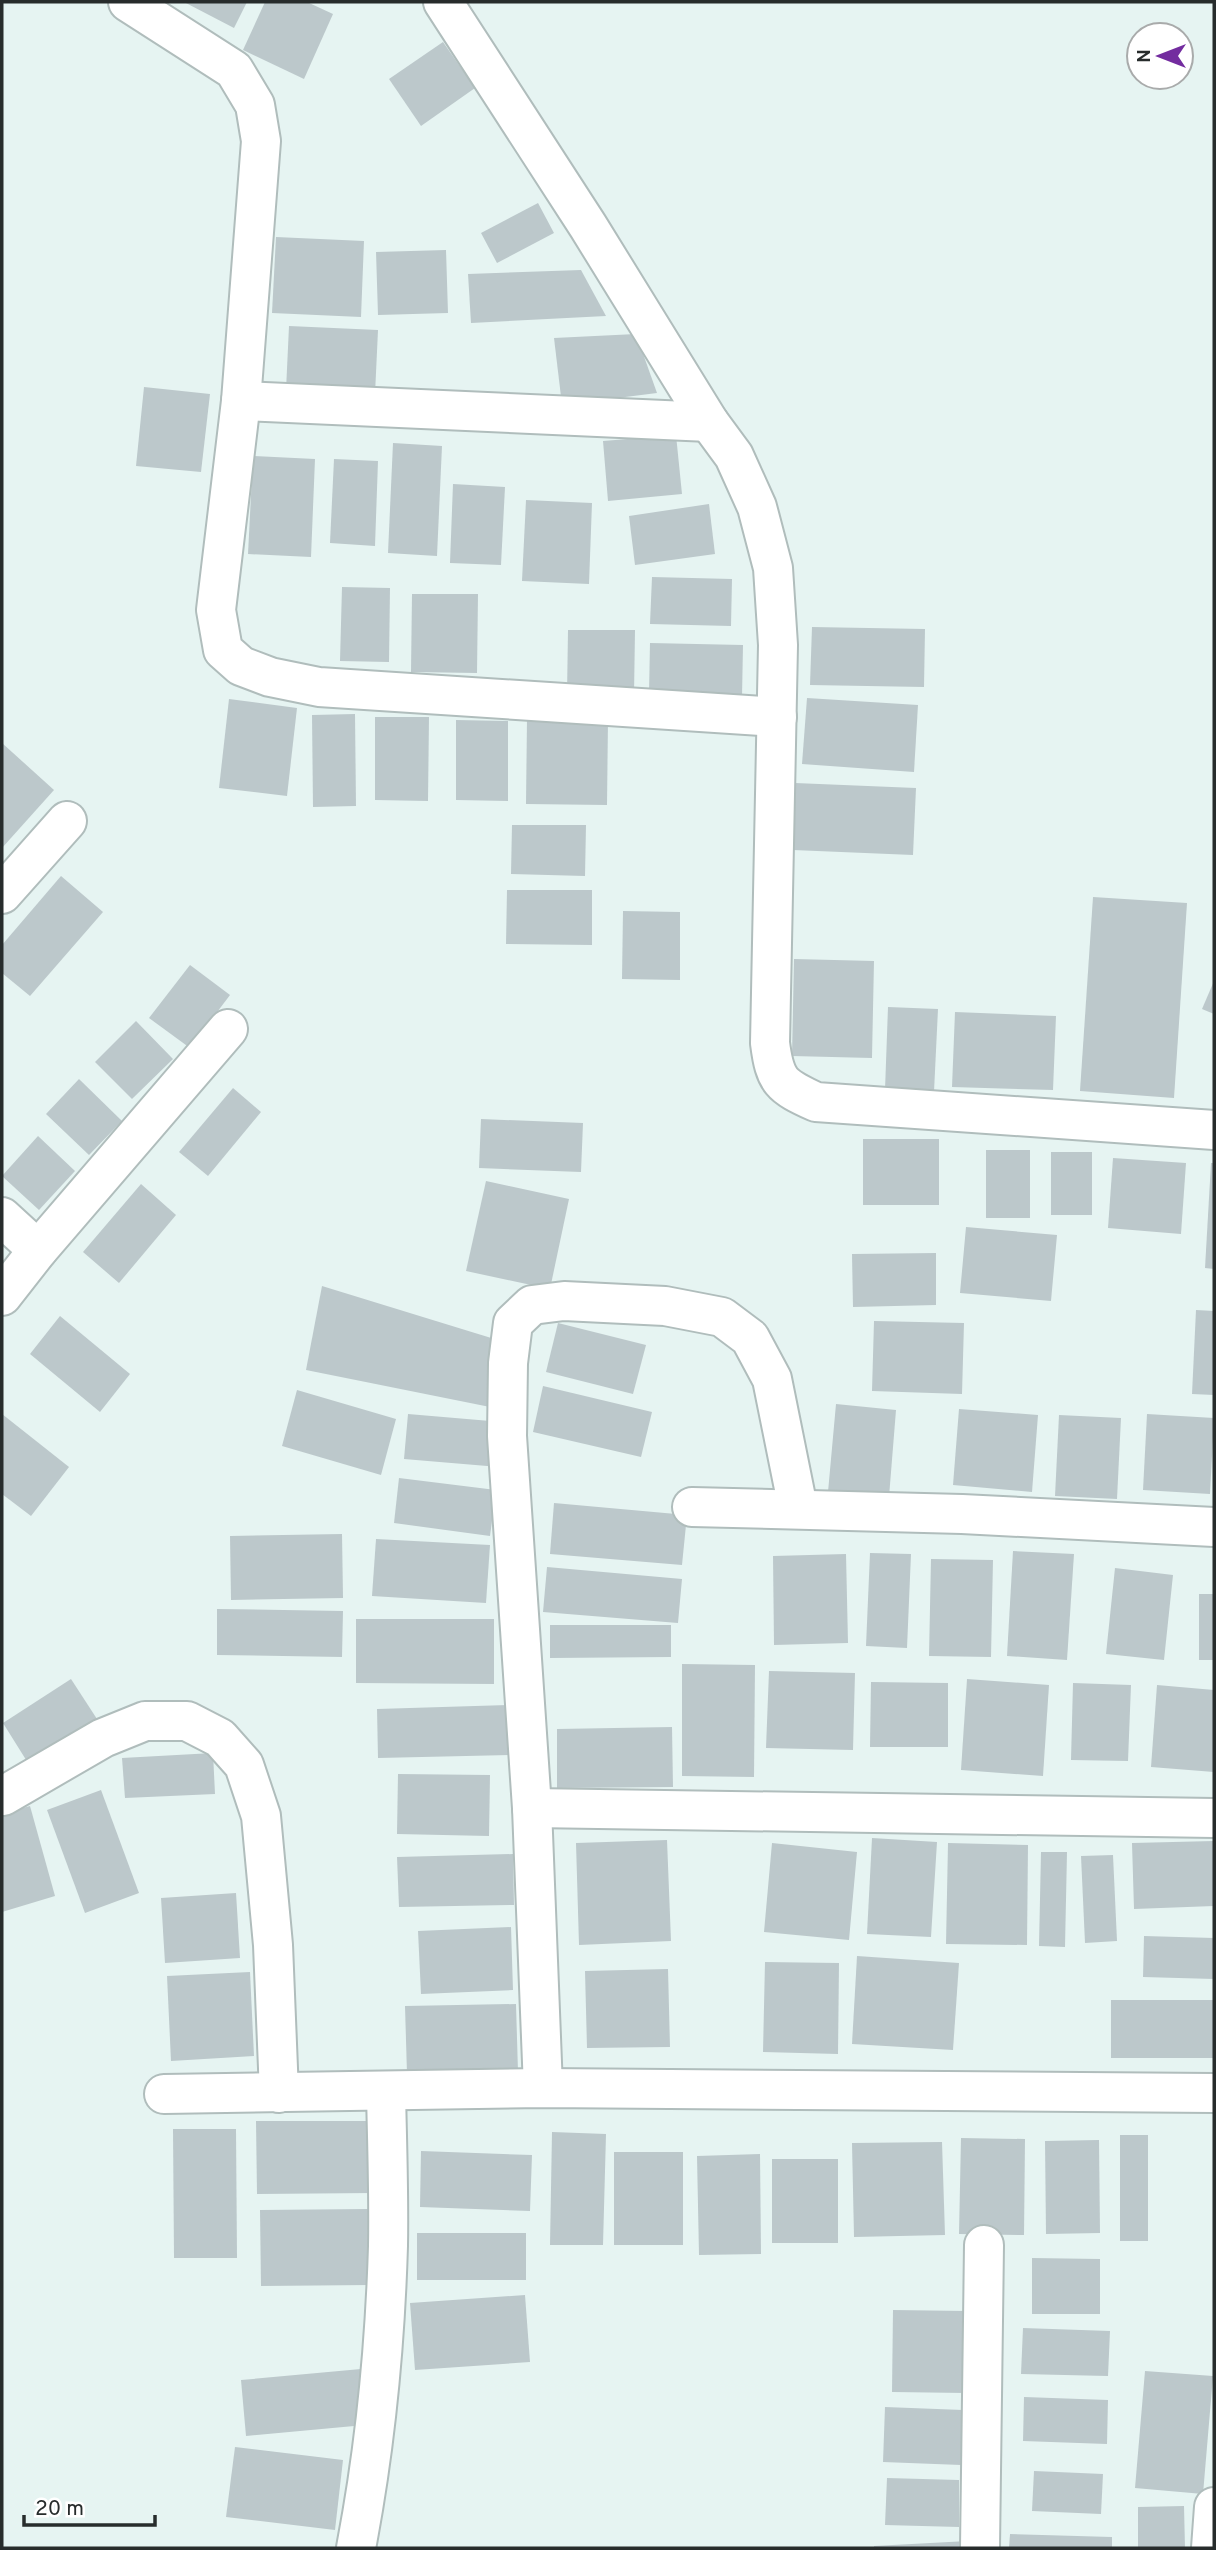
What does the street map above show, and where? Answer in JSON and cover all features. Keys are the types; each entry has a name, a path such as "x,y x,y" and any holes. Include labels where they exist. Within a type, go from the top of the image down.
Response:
{"street":[{"path":"128,2 234,70 256,105 261,141 241,401 216,610 223,650 241,666 270,677 319,687 777,717"},
{"path":"443,2 588,226 709,422 734,456 757,507 773,568 778,645 770,1043 774,1070 788,1090 816,1102 1214,1130"},
{"path":"241,401 709,422"},
{"path":"2,894 67,821"},
{"path":"2,1296 38,1250 228,1029"},
{"path":"2,1217 38,1250"},
{"path":"543,2088 532,1808 507,1436 508,1363 513,1323 532,1305 564,1301 666,1306 722,1317 750,1338 772,1379 799,1508"},
{"path":"692,1507 799,1508 1214,1527"},
{"path":"3,1796 103,1738 145,1721 187,1721 220,1738 244,1765 261,1816 273,1945 279,2093"},
{"path":"532,1808 1214,1818"},
{"path":"164,2094 543,2088 1214,2093"},
{"path":"356,2548 371,2471 380,2374 388,2246 386,2092"},
{"path":"980,2548 984,2245"},
{"path":"1211,2548 1214,2507"}],"building":[{"path":"184,2 247,2 234,28"},
{"path":"265,2 307,2 333,14 304,79 243,50"},
{"path":"443,42 475,88 421,126 389,79"},
{"path":"538,203 554,233 497,263 481,233"},
{"path":"276,237 364,241 361,317 272,313"},
{"path":"446,250 448,313 378,315 376,252"},
{"path":"581,270 606,316 471,323 468,274"},
{"path":"289,326 378,330 375,394 286,390"},
{"path":"636,334 657,393 562,405 554,338"},
{"path":"144,387 210,394 201,472 136,466"},
{"path":"676,435 682,494 608,501 603,441"},
{"path":"393,443 442,446 437,556 388,553"},
{"path":"253,456 315,459 311,557 248,554"},
{"path":"334,459 378,461 375,546 330,543"},
{"path":"453,484 505,487 501,565 450,563"},
{"path":"526,500 592,503 589,584 522,581"},
{"path":"709,504 715,554 635,565 629,516"},
{"path":"652,577 732,579 731,626 650,624"},
{"path":"342,587 390,588 389,662 340,661"},
{"path":"412,594 478,594 477,673 411,672"},
{"path":"812,627 925,629 924,687 810,685"},
{"path":"568,630 635,630 634,694 567,694"},
{"path":"650,643 743,645 742,697 649,694"},
{"path":"807,698 918,705 914,772 802,764"},
{"path":"229,699 297,708 287,796 219,788"},
{"path":"355,714 356,806 313,807 312,715"},
{"path":"375,717 429,717 428,801 375,800"},
{"path":"527,719 608,720 607,805 526,804"},
{"path":"456,720 508,721 508,801 456,800"},
{"path":"2,743 54,790 2,848"},
{"path":"795,783 916,788 913,855 793,850"},
{"path":"512,825 586,825 585,876 511,874"},
{"path":"61,876 103,912 30,996 2,973 2,945"},
{"path":"507,890 592,890 592,945 506,944"},
{"path":"1093,897 1187,903 1174,1098 1080,1091"},
{"path":"623,911 680,912 680,980 622,979"},
{"path":"794,959 874,961 872,1058 792,1056"},
{"path":"190,965 230,995 190,1048 149,1018"},
{"path":"1214,981 1214,1014 1202,1009"},
{"path":"888,1007 938,1009 934,1092 885,1090"},
{"path":"955,1012 1056,1016 1053,1090 952,1087"},
{"path":"136,1021 173,1059 132,1099 95,1062"},
{"path":"79,1079 122,1121 89,1155 46,1114"},
{"path":"233,1088 261,1112 208,1176 179,1152"},
{"path":"481,1119 583,1123 581,1172 479,1168"},
{"path":"38,1136 75,1171 39,1210 2,1176"},
{"path":"863,1139 939,1139 939,1205 863,1205"},
{"path":"986,1150 1030,1150 1030,1218 986,1218"},
{"path":"1051,1152 1092,1152 1092,1215 1051,1215"},
{"path":"1113,1158 1186,1163 1181,1234 1108,1228"},
{"path":"1211,1163 1214,1163 1214,1269 1205,1268"},
{"path":"486,1181 569,1199 550,1289 466,1271"},
{"path":"141,1184 176,1215 119,1283 83,1252"},
{"path":"966,1227 1057,1235 1051,1301 960,1293"},
{"path":"936,1253 936,1305 853,1307 852,1254"},
{"path":"322,1286 501,1341 495,1408 306,1370"},
{"path":"1196,1310 1214,1311 1214,1395 1192,1394"},
{"path":"60,1316 130,1374 100,1412 30,1354"},
{"path":"874,1321 964,1323 962,1394 872,1391"},
{"path":"558,1323 646,1345 633,1394 546,1372"},
{"path":"543,1386 652,1412 641,1457 533,1432"},
{"path":"297,1390 396,1419 381,1475 282,1446"},
{"path":"836,1404 896,1410 889,1497 828,1492"},
{"path":"959,1409 1038,1415 1032,1492 953,1485"},
{"path":"2,1414 69,1467 31,1516 2,1494"},
{"path":"408,1414 502,1422 499,1467 404,1459"},
{"path":"1147,1414 1214,1418 1210,1494 1143,1490"},
{"path":"1059,1415 1121,1418 1117,1499 1055,1496"},
{"path":"399,1478 496,1490 490,1536 394,1523"},
{"path":"554,1503 687,1515 682,1565 550,1554"},
{"path":"342,1534 343,1598 231,1600 230,1536"},
{"path":"376,1539 490,1545 486,1603 372,1596"},
{"path":"1013,1551 1074,1554 1067,1660 1007,1656"},
{"path":"870,1553 911,1554 907,1648 866,1646"},
{"path":"846,1554 848,1643 774,1645 773,1556"},
{"path":"931,1559 993,1560 991,1657 929,1656"},
{"path":"547,1567 682,1579 678,1623 543,1612"},
{"path":"1115,1568 1173,1575 1164,1660 1106,1654"},
{"path":"1199,1594 1214,1594 1214,1660 1199,1660"},
{"path":"217,1609 343,1611 342,1657 217,1655"},
{"path":"356,1619 494,1619 494,1684 356,1683"},
{"path":"550,1625 671,1625 671,1657 550,1658"},
{"path":"682,1664 755,1665 754,1777 682,1776"},
{"path":"769,1671 855,1673 853,1750 766,1748"},
{"path":"71,1679 97,1719 28,1763 3,1723"},
{"path":"967,1679 1049,1685 1043,1776 961,1770"},
{"path":"871,1682 948,1683 948,1747 870,1747"},
{"path":"1073,1683 1131,1685 1128,1761 1071,1760"},
{"path":"1157,1685 1214,1690 1214,1772 1151,1767"},
{"path":"508,1705 510,1755 378,1758 377,1709"},
{"path":"672,1727 673,1787 557,1788 557,1729"},
{"path":"213,1753 215,1794 125,1798 122,1758"},
{"path":"398,1774 490,1775 489,1836 397,1834"},
{"path":"101,1790 139,1893 85,1913 47,1810"},
{"path":"30,1806 55,1896 2,1912 2,1814"},
{"path":"872,1838 937,1842 931,1937 867,1934"},
{"path":"667,1840 671,1941 579,1945 576,1843"},
{"path":"1214,1841 1214,1906 1134,1909 1132,1843"},
{"path":"772,1843 857,1852 849,1940 764,1932"},
{"path":"948,1843 1028,1845 1027,1945 946,1944"},
{"path":"1041,1852 1067,1852 1065,1947 1039,1946"},
{"path":"513,1854 514,1905 399,1907 397,1857"},
{"path":"1113,1855 1117,1941 1085,1943 1081,1856"},
{"path":"236,1893 240,1958 165,1963 161,1898"},
{"path":"511,1927 513,1990 421,1994 418,1931"},
{"path":"1144,1936 1214,1938 1214,1979 1143,1977"},
{"path":"857,1956 959,1963 953,2050 852,2044"},
{"path":"765,1962 839,1963 838,2054 763,2052"},
{"path":"668,1969 670,2047 587,2048 585,1971"},
{"path":"250,1972 254,2056 171,2061 167,1976"},
{"path":"1111,2000 1214,2000 1214,2058 1111,2058"},
{"path":"516,2004 518,2072 407,2074 405,2006"},
{"path":"256,2121 373,2121 374,2193 257,2194"},
{"path":"173,2129 236,2129 237,2258 174,2258"},
{"path":"552,2132 606,2134 603,2245 550,2245"},
{"path":"1120,2135 1148,2135 1148,2241 1120,2241"},
{"path":"961,2138 1025,2139 1024,2235 959,2234"},
{"path":"1099,2140 1100,2233 1046,2234 1045,2141"},
{"path":"942,2142 945,2235 854,2237 852,2143"},
{"path":"421,2151 532,2155 530,2211 420,2207"},
{"path":"614,2152 683,2152 683,2245 614,2245"},
{"path":"760,2154 761,2254 699,2255 697,2156"},
{"path":"772,2159 838,2159 838,2243 772,2243"},
{"path":"369,2209 370,2285 261,2286 260,2210"},
{"path":"417,2233 526,2233 526,2280 417,2280"},
{"path":"1032,2258 1100,2259 1100,2314 1032,2314"},
{"path":"525,2295 530,2362 415,2370 410,2303"},
{"path":"893,2310 967,2311 966,2393 892,2392"},
{"path":"1023,2328 1110,2331 1108,2376 1021,2374"},
{"path":"361,2369 365,2425 246,2436 241,2380"},
{"path":"1145,2371 1213,2376 1203,2494 1135,2488"},
{"path":"1024,2397 1108,2400 1107,2444 1023,2441"},
{"path":"885,2407 963,2410 961,2465 883,2462"},
{"path":"235,2447 343,2460 335,2530 226,2517"},
{"path":"1034,2471 1103,2474 1101,2514 1032,2511"},
{"path":"887,2478 959,2480 959,2527 885,2525"},
{"path":"1184,2506 1185,2548 1138,2548 1138,2507"},
{"path":"1010,2534 1112,2537 1112,2548 1009,2548"},
{"path":"968,2541 968,2548 874,2548 874,2546"}]}
